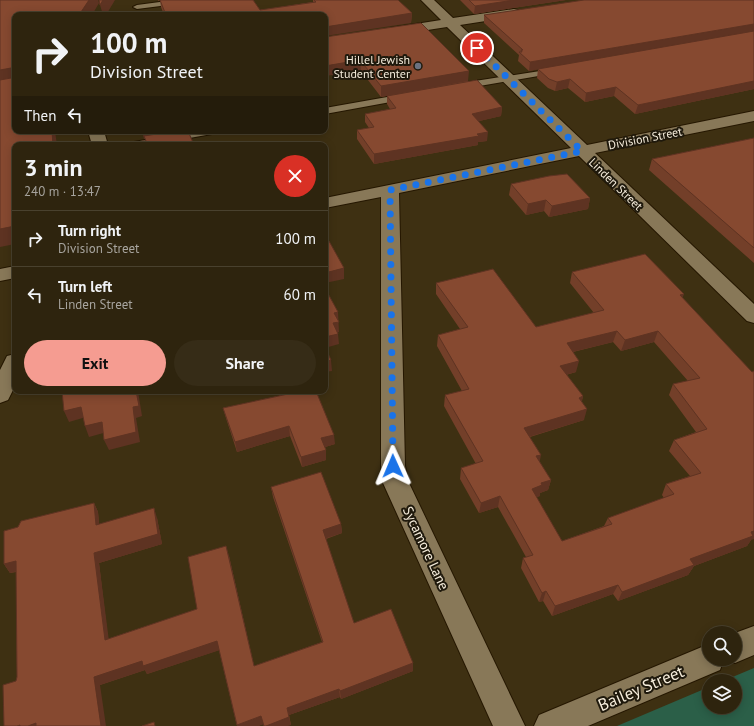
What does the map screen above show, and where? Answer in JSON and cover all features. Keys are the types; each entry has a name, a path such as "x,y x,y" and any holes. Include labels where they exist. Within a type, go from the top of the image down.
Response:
{"street":[{"name":"Linden Street","path":"427,0 754,316"},
{"path":"381,33 524,11"},
{"name":"Division Street","path":"328,202 754,116"},
{"name":"Sycamore Lane","path":"390,190 393,466 396,483 509,726"},
{"path":"0,275 12,273"},
{"path":"0,394 12,368"},
{"path":"742,645 754,640"},
{"name":"Bailey Street","path":"550,726 702,662"}],"lane":[{"path":"135,6 192,0"},
{"path":"452,88 562,69"},
{"path":"328,110 413,95"},
{"path":"151,142 195,134"}],"green space":[{"path":"754,668 754,726 617,726 702,690 702,714 742,714 742,674 740,674"}],"building":[{"path":"0,0 89,0 81,12 12,12 12,134 52,134 53,142 12,142 12,227 0,229 0,80 11,78 11,68 0,70"},
{"path":"160,0 253,0 260,10 316,2 314,0 398,0 412,13 328,27 328,12 165,12"},
{"path":"469,0 514,0 475,6"},
{"path":"584,0 754,0 754,24 530,62 519,52 522,52 521,50 523,50 484,15"},
{"path":"421,23 469,71 381,86 360,60 328,65 328,37"},
{"path":"754,31 754,81 638,105 616,87 586,93 570,79 557,82 549,79 538,69"},
{"path":"477,80 502,107 472,114 488,132 477,134 479,136 374,154 357,130 374,127 365,114 396,108 387,96"},
{"path":"157,134 189,134 193,142 142,142 146,141 144,136"},
{"path":"754,138 754,248 652,159"},
{"path":"567,174 590,198 552,206 546,200 528,204 511,184 549,176"},
{"path":"329,241 344,268 328,272"},
{"path":"645,254 684,294 680,295 752,372 754,371 754,531 751,532 753,536 690,559 694,565 622,592 618,585 555,606 546,591 542,593 523,558 533,555 500,496 481,503 461,468 483,461 445,395 469,389 438,335 468,327 436,283 493,269 536,327 604,310 572,272","holes":["617,331 625,340 658,331 700,378 673,384 707,429 674,440 701,473 666,484 674,494 608,518 612,524 562,541 532,489 542,485 541,483 551,480 536,456 541,455 524,428 587,409 579,398 583,396 560,366 579,361 567,343"]},
{"path":"328,294 338,312 334,313 339,322 333,323 338,334 328,336"},
{"path":"328,354 331,360 328,361"},
{"path":"62,394 137,394 139,406 133,407 136,432 104,440 102,422 85,426 81,407 64,411"},
{"path":"288,394 317,394 334,435 321,438 326,450 301,457 289,426 235,442 223,408"},
{"path":"321,472 341,524 323,530 354,623 391,609 413,663 340,691 339,689 287,708 289,717 266,726 264,726 261,716 237,725 217,641 143,666 142,661 94,677 101,726 36,726 36,723 28,726 4,726 3,685 16,681 17,677 16,561 4,564 4,531 18,527 21,521 94,503 96,525 154,508 158,534 94,553 105,640 197,609 188,557 226,546 254,666 323,642 271,487"},
{"path":"154,722 155,726 142,726"}],"place":[{"name":"Hillel Jewish Student Center","path":"418,66"}],"route":[{"path":"393,466 390,190 582,151 477,48"}]}
